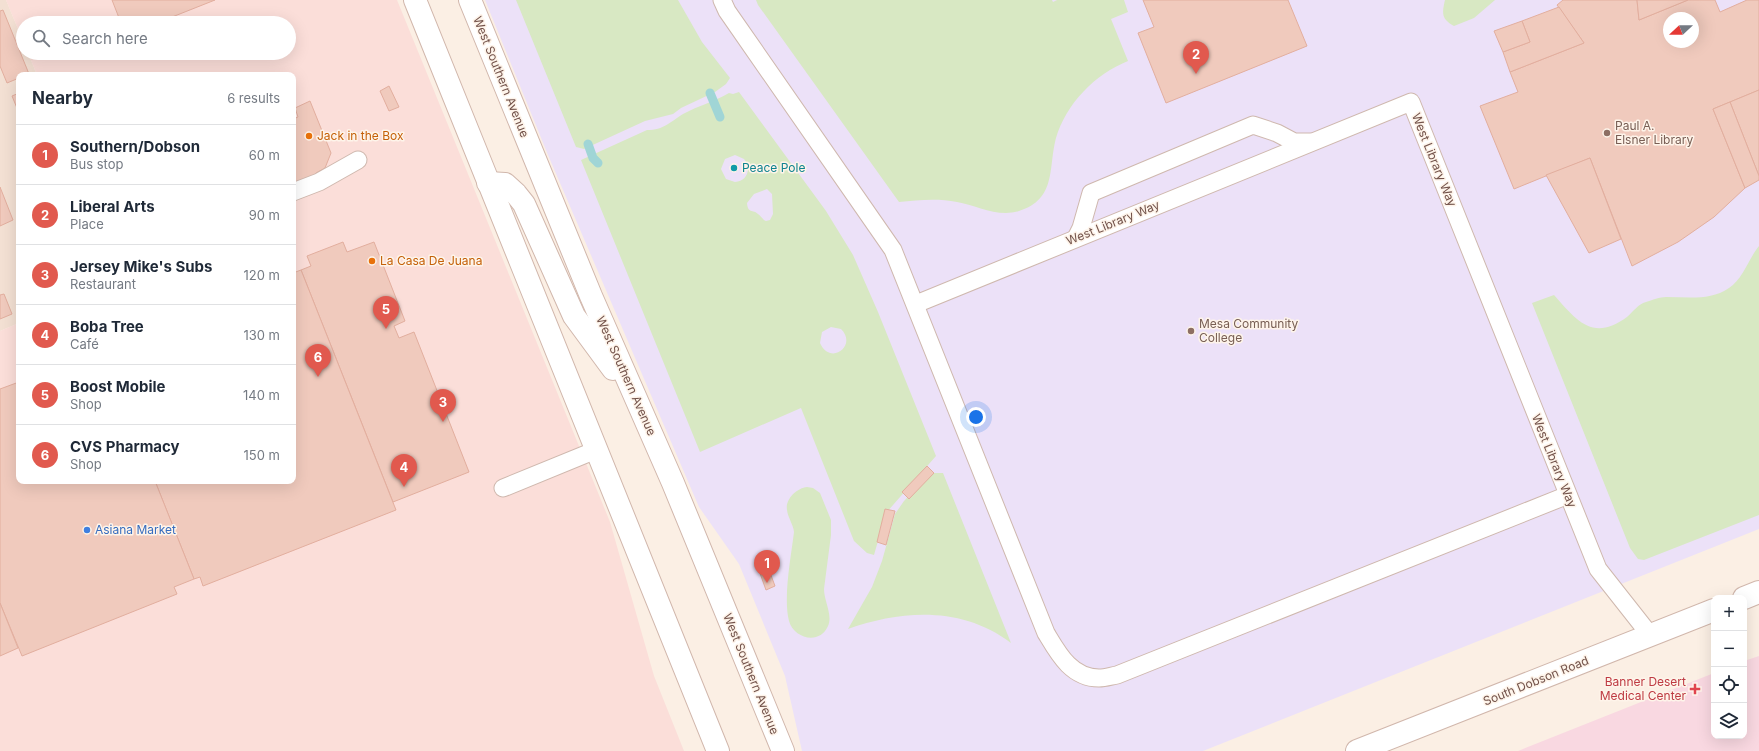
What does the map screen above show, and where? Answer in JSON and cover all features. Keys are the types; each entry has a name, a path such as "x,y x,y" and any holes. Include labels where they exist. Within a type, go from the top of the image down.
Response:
{"main road":[{"path":"414,0 718,751"},
{"name":"West Southern Avenue","path":"470,0 588,288 673,483 783,751"},
{"path":"488,183 505,184 524,204 574,316 636,399"},
{"path":"1747,597 1759,592"},
{"name":"South Dobson Road","path":"1357,751 1711,611"}],"lane":[{"path":"722,0 732,18 893,250 916,304 1046,633 1059,655 1077,673 1098,678 1118,675 1568,494"},
{"name":"West Library Way","path":"916,304 1410,102 1598,569 1650,635"},
{"path":"1076,238 1081,228 1091,193 1246,128 1254,125 1277,133 1294,142 1312,142"},
{"path":"296,191 319,182 358,160"},
{"path":"503,488 596,450"}],"shaded area":[{"path":"0,0 6,0 16,24 16,60 31,60 36,72 16,72 16,324 0,331"},
{"path":"6,0 397,0 610,522 654,676 684,751 0,751 0,331 16,324 16,484 296,484 296,72 36,72 31,60 296,60 296,16 16,16 16,24"},
{"name":"Mesa Community College","path":"485,0 1759,0 1759,529 1203,751 802,751 785,676 739,564 699,507 548,155"},
{"name":"Banner Desert Medical Center","path":"1759,656 1759,751 1518,751 1711,674 1711,739 1747,739 1747,660"}],"green space":[{"path":"516,0 678,0 702,42 730,78 726,84 715,92 681,108 673,114 645,121 584,149 576,147"},
{"path":"756,0 1052,0 1053,2 1057,0 1124,0 1128,12 1111,19 1128,61 1104,74 1093,82 1074,102 1061,125 1056,138 1049,181 1045,191 1040,199 1031,206 1011,213 1003,213 943,200 899,202 758,5"},
{"path":"1445,0 1495,0 1474,18 1454,26 1445,18 1443,9"},
{"path":"739,92 826,211 853,255 878,312 936,456 886,513 874,555 867,553 854,541 801,408 700,452 581,160 647,130 658,129 683,114 729,93 733,94","holes":["735,155 744,159 748,167 745,177 735,182 726,179 721,169 725,159","767,189 772,194 773,214 770,220 766,221 748,209 747,203 754,194","831,327 841,329 845,335 846,342 841,351 830,353 824,350 820,343 822,332"]},
{"path":"1759,246 1759,515 1644,560 1638,559 1630,548 1532,303 1554,295 1578,320 1595,328 1604,328 1627,317 1640,304 1643,303 1666,297 1707,297 1722,292 1734,284"},
{"path":"931,473 943,473 1011,643 992,631 972,623 952,617 931,615 910,615 889,618 848,629 872,587 882,561 895,514 904,501"},
{"path":"807,487 813,488 820,493 831,520 831,535 824,589 829,613 829,622 824,632 813,638 801,636 796,632 789,621 787,612 788,577 794,532 787,506 792,495 799,489"}],"building":[{"path":"112,0 215,0 175,16 118,16"},
{"path":"1143,0 1288,0 1307,46 1166,103 1138,33 1154,27"},
{"name":"Paul A. Elsner Library","path":"1563,0 1637,0 1639,20 1688,0 1715,0 1720,12 1747,0 1759,0 1759,90 1713,109 1745,188 1714,217 1678,242 1632,266 1590,158 1514,189 1480,106 1518,92 1510,72 1584,43 1557,5"},
{"path":"1637,0 1688,0 1639,20"},
{"path":"1559,7 1584,43 1510,72 1503,52 1530,42 1522,21"},
{"path":"3,10 16,42 16,60 23,60 28,72 16,72 16,79 7,83 0,66 0,11"},
{"path":"1522,21 1530,42 1503,52 1494,31"},
{"path":"389,86 399,107 389,111 380,91"},
{"path":"1759,90 1759,176 1730,102"},
{"path":"16,94 16,106 12,96"},
{"name":"Jack in the Box","path":"310,101 331,153 325,168 316,173 316,178 296,187 296,118 298,117 296,108"},
{"path":"1730,102 1759,176 1759,180 1745,188 1713,109"},
{"path":"1590,158 1621,239 1589,253 1546,175"},
{"path":"0,187 13,220 0,226"},
{"path":"343,242 347,252 374,242 405,321 394,326 399,338 414,332 469,472 393,502 301,270 311,266 307,256"},
{"path":"301,270 396,510 203,586 200,577 194,579 156,484 296,484 296,272"},
{"path":"4,294 12,314 0,319 0,295"},
{"name":"Asiana Market","path":"16,383 16,484 156,484 194,579 174,587 177,594 22,656 0,603 0,389"},
{"path":"927,466 934,473 909,499 902,492"},
{"path":"885,509 895,511 886,545 877,542"},
{"path":"766,562 775,586 766,590 757,565"},
{"path":"0,603 18,648 0,656"}],"waterway":[{"path":"710,93 720,117"},
{"path":"588,144 593,158 598,163"}],"place":[{"name":"Liberal Arts","path":"1196,74"},
{"name":"Paul A. Elsner Library","path":"1607,133"},
{"name":"Jack in the Box","path":"309,136"},
{"name":"Peace Pole","path":"734,168"},
{"name":"La Casa De Juana","path":"372,261"},
{"name":"Boost Mobile","path":"386,329"},
{"name":"Mesa Community College","path":"1191,331"},
{"name":"CVS Pharmacy","path":"318,377"},
{"name":"Jersey Mike's Subs","path":"443,422"},
{"name":"Boba Tree","path":"404,487"},
{"name":"Asiana Market","path":"87,530"},
{"name":"Southern/Dobson","path":"767,583"},
{"name":"Banner Desert Medical Center","path":"1695,689"}]}
